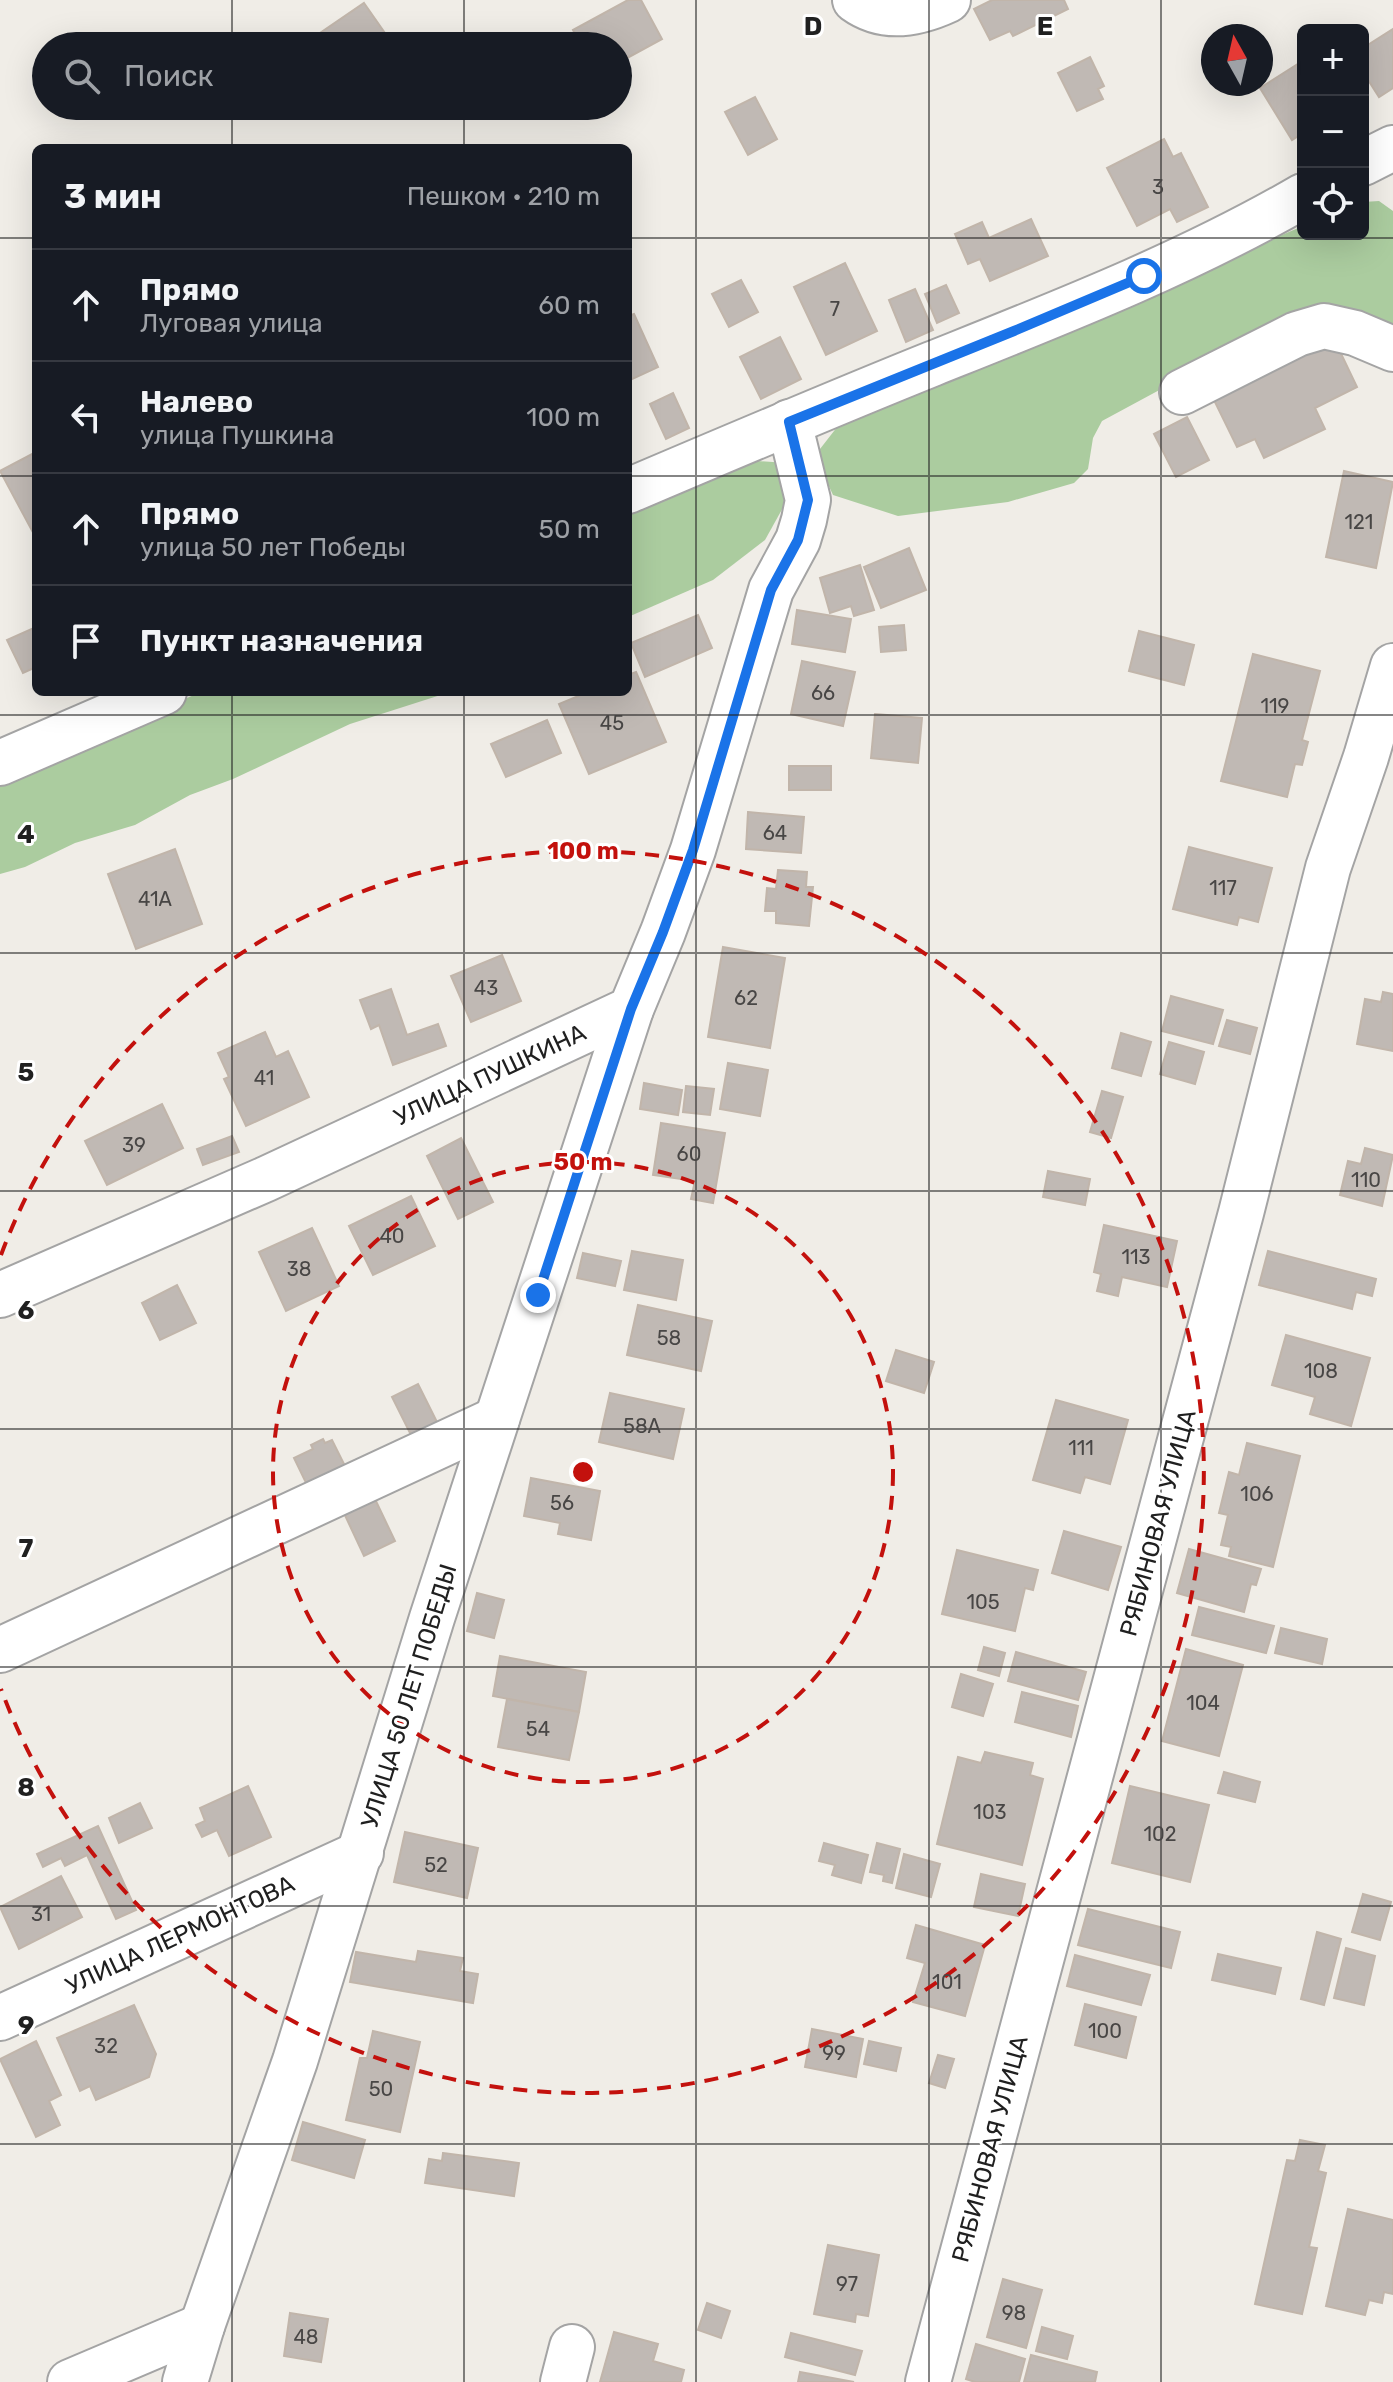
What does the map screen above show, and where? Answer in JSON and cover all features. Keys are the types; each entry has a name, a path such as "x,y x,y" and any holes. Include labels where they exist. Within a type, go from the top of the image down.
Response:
{"street":[{"path":"855,0 876,11 893,14 931,8 948,0"},
{"path":"1369,160 1393,148"},
{"path":"632,489 1144,276 1297,199"},
{"path":"1182,392 1297,334 1324,326 1355,333 1393,349"},
{"path":"631,1009 693,850 771,590 798,540 804,520 808,500 789,422"},
{"name":"РЯБИНОВАЯ УЛИЦА","path":"928,2382 1237,1229 1328,868 1393,666"},
{"path":"0,763 155,696"},
{"name":"УЛИЦА ПУШКИНА","path":"0,1295 266,1179 631,1009"},
{"name":"УЛИЦА 50 ЛЕТ ПОБЕДЫ","path":"185,2382 295,2061 497,1419 631,1009"},
{"path":"0,1650 497,1419"},
{"name":"УЛИЦА ЛЕРМОНТОВА","path":"0,2018 361,1853"},
{"path":"70,2382 202,2326"}],"green space":[{"path":"1379,201 1393,211 1393,330 1215,360 1102,421 1093,438 1088,469 1074,483 1008,502 898,516 833,495 822,471 820,449 841,422 1297,229 1297,240 1369,240 1369,202"},
{"path":"744,460 787,463 790,495 765,540 713,580 632,615 632,508"},
{"path":"192,696 438,696 350,724 233,779 190,795 135,825 75,843 25,867 0,874 0,778"}],"building":[{"path":"628,0 641,0 662,39 632,55 632,32 573,30"},
{"path":"992,0 1064,0 1068,9 1013,36 1010,31 990,40 974,9"},
{"path":"364,3 384,32 322,32"},
{"path":"1393,29 1393,88 1379,97 1369,81 1369,44"},
{"path":"1090,57 1104,86 1098,89 1103,99 1077,111 1058,73"},
{"path":"1297,65 1297,137 1292,140 1265,96 1273,96 1273,80"},
{"path":"755,97 777,139 748,155 725,112"},
{"path":"1164,139 1173,157 1181,153 1208,207 1177,222 1170,209 1137,226 1107,168"},
{"path":"1031,219 1048,256 990,281 980,259 968,264 955,234 982,222 989,238"},
{"path":"845,263 877,331 826,355 794,287"},
{"path":"741,280 758,312 729,327 712,294"},
{"path":"946,285 959,313 937,323 925,294"},
{"path":"915,289 933,330 906,342 889,300"},
{"path":"632,315 658,367 632,379"},
{"path":"780,337 801,379 761,399 740,357"},
{"path":"1334,339 1357,387 1315,408 1325,429 1264,458 1255,439 1237,447 1213,398"},
{"path":"673,393 689,428 666,439 650,404"},
{"path":"1187,417 1209,460 1176,477 1154,434"},
{"path":"32,454 32,531 0,471"},
{"path":"1344,471 1393,482 1376,568 1326,557"},
{"path":"909,548 926,590 881,608 864,567"},
{"path":"860,565 874,610 854,616 851,606 830,613 820,578"},
{"path":"797,610 851,619 845,652 792,644"},
{"path":"698,615 712,648 645,677 632,643"},
{"path":"904,625 906,650 881,652 879,627"},
{"path":"32,629 32,669 23,673 7,640"},
{"path":"1139,631 1194,645 1184,685 1129,671"},
{"path":"1253,654 1320,671 1302,740 1308,742 1302,765 1295,764 1287,797 1221,781"},
{"path":"802,661 855,672 843,726 791,714"},
{"path":"636,672 666,742 589,774 559,704 578,696 632,696 632,674"},
{"path":"875,714 922,718 918,763 871,758"},
{"path":"547,720 561,753 506,777 491,744"},
{"path":"789,766 831,766 831,790 789,790"},
{"path":"748,812 804,817 801,853 746,849"},
{"path":"1189,847 1272,868 1258,922 1239,917 1237,925 1173,909"},
{"path":"175,849 202,924 136,949 108,874"},
{"path":"778,870 807,872 806,887 813,887 809,926 776,923 776,911 765,911 767,888 776,889"},
{"path":"723,947 785,958 770,1048 708,1037"},
{"path":"502,955 521,1001 471,1022 451,976"},
{"path":"391,989 407,1035 438,1024 446,1046 393,1065 379,1025 371,1029 360,1000"},
{"path":"1383,992 1393,994 1393,1051 1357,1044 1365,999 1381,1002"},
{"path":"1171,996 1223,1010 1213,1044 1162,1031"},
{"path":"1227,1020 1257,1028 1250,1054 1219,1046"},
{"path":"265,1032 276,1057 288,1051 309,1097 246,1126 224,1079 229,1077 218,1053"},
{"path":"1121,1033 1151,1042 1141,1076 1112,1068"},
{"path":"1169,1042 1204,1052 1195,1084 1160,1074"},
{"path":"728,1063 768,1070 760,1116 720,1109"},
{"path":"644,1083 682,1090 678,1115 640,1109"},
{"path":"686,1086 714,1089 710,1115 683,1112"},
{"path":"1102,1091 1123,1097 1111,1138 1090,1132"},
{"path":"162,1104 183,1148 107,1185 85,1141"},
{"path":"661,1123 725,1133 713,1203 691,1199 695,1181 653,1175"},
{"path":"232,1136 239,1152 203,1165 197,1149"},
{"path":"461,1138 493,1202 458,1219 427,1156"},
{"path":"1365,1148 1393,1155 1382,1206 1340,1195 1348,1161 1361,1164"},
{"path":"1048,1171 1090,1179 1085,1205 1043,1197"},
{"path":"411,1196 435,1246 373,1275 349,1226"},
{"path":"1104,1225 1177,1241 1167,1287 1122,1277 1118,1296 1097,1291 1101,1274 1094,1272"},
{"path":"312,1228 339,1286 286,1311 259,1252"},
{"path":"632,1251 683,1260 676,1300 624,1290"},
{"path":"1268,1251 1376,1279 1372,1296 1356,1292 1352,1309 1259,1285"},
{"path":"583,1253 621,1261 615,1286 577,1278"},
{"path":"177,1285 196,1323 160,1340 142,1303"},
{"path":"638,1305 712,1321 701,1371 627,1355"},
{"path":"1286,1335 1370,1358 1351,1426 1310,1414 1315,1397 1272,1385"},
{"path":"896,1350 934,1362 924,1393 886,1381"},
{"path":"418,1384 439,1426 413,1439 392,1397"},
{"path":"610,1393 684,1409 673,1459 599,1442"},
{"path":"1056,1400 1128,1420 1110,1484 1085,1477 1080,1493 1033,1480"},
{"path":"323,1439 325,1443 332,1440 346,1468 308,1487 294,1458 313,1449 311,1445"},
{"path":"1247,1443 1300,1456 1273,1567 1229,1556 1231,1547 1221,1545 1228,1515 1219,1513 1229,1472 1239,1475"},
{"path":"531,1478 600,1491 591,1540 558,1534 560,1523 524,1516"},
{"path":"374,1497 395,1541 364,1556 343,1511"},
{"path":"1064,1531 1121,1547 1108,1590 1052,1573"},
{"path":"1189,1549 1261,1569 1256,1585 1251,1584 1244,1612 1177,1593"},
{"path":"957,1550 1038,1570 1033,1590 1025,1588 1015,1631 942,1614"},
{"path":"477,1593 504,1600 494,1638 467,1631"},
{"path":"1199,1607 1274,1626 1266,1653 1192,1635"},
{"path":"1281,1628 1327,1639 1322,1664 1275,1653"},
{"path":"984,1647 1005,1653 999,1676 978,1670"},
{"path":"1186,1649 1243,1665 1219,1756 1162,1741"},
{"path":"1016,1652 1086,1672 1078,1700 1008,1681"},
{"path":"500,1656 586,1672 579,1712 493,1696"},
{"path":"961,1674 993,1684 983,1716 952,1707"},
{"path":"1022,1692 1078,1706 1071,1737 1015,1722"},
{"path":"507,1699 579,1712 569,1760 498,1747"},
{"path":"985,1752 1033,1763 1030,1775 1043,1779 1022,1865 937,1844 958,1757 981,1763"},
{"path":"1224,1772 1260,1782 1255,1802 1218,1793"},
{"path":"248,1786 271,1837 229,1856 217,1830 202,1837 196,1825 205,1821 200,1808"},
{"path":"1130,1786 1209,1805 1190,1882 1112,1863"},
{"path":"140,1803 152,1828 119,1843 109,1818"},
{"path":"98,1826 136,1910 116,1919 87,1855 65,1866 61,1858 43,1867 37,1854"},
{"path":"405,1832 478,1848 467,1898 394,1882"},
{"path":"824,1843 868,1855 861,1883 832,1875 835,1865 819,1861"},
{"path":"877,1843 900,1849 892,1883 883,1881 884,1875 870,1872"},
{"path":"904,1854 940,1864 931,1897 896,1888"},
{"path":"981,1874 1025,1884 1018,1916 974,1907"},
{"path":"61,1876 82,1917 19,1949 0,1907"},
{"path":"1363,1894 1391,1902 1380,1940 1352,1932"},
{"path":"1088,1909 1180,1932 1171,1968 1078,1945"},
{"path":"916,1925 985,1945 965,2016 913,2002 925,1963 907,1958"},
{"path":"1317,1932 1341,1939 1324,2005 1301,1999"},
{"path":"1346,1948 1375,1956 1364,2005 1334,1998"},
{"path":"418,1951 463,1958 460,1971 478,1974 473,2003 350,1982 356,1952 416,1962"},
{"path":"1218,1954 1281,1968 1275,1994 1212,1980"},
{"path":"1075,1955 1150,1975 1141,2005 1067,1986"},
{"path":"1085,2004 1136,2017 1126,2058 1075,2045"},
{"path":"134,2005 156,2054 149,2077 96,2100 90,2086 80,2091 57,2038"},
{"path":"812,2029 863,2039 856,2077 805,2067"},
{"path":"373,2031 420,2042 400,2132 346,2120 360,2058 367,2058"},
{"path":"36,2041 61,2095 49,2101 60,2125 36,2137 0,2059"},
{"path":"869,2041 901,2048 896,2071 864,2064"},
{"path":"938,2055 954,2059 945,2088 929,2083"},
{"path":"303,2122 365,2140 354,2178 292,2160"},
{"path":"1300,2140 1325,2145 1318,2171 1326,2173 1309,2247 1317,2248 1302,2314 1255,2304 1287,2160 1295,2161"},
{"path":"443,2153 519,2163 514,2196 425,2183 429,2159 442,2161"},
{"path":"1348,2209 1393,2220 1393,2294 1384,2292 1382,2303 1369,2300 1365,2315 1326,2306"},
{"path":"828,2245 879,2255 868,2316 856,2314 855,2322 814,2314"},
{"path":"1003,2279 1042,2290 1026,2348 987,2337"},
{"path":"707,2303 730,2311 721,2338 698,2330"},
{"path":"290,2313 328,2319 321,2362 284,2356"},
{"path":"1042,2327 1073,2336 1067,2359 1036,2351"},
{"path":"614,2332 658,2344 653,2361 684,2370 681,2382 600,2382"},
{"path":"791,2333 862,2351 855,2375 785,2357"},
{"path":"976,2344 1025,2359 1019,2382 975,2382 966,2379"},
{"path":"1031,2355 1097,2372 1095,2382 1024,2382"},
{"path":"800,2372 854,2382 798,2382"}],"route":[{"path":"538,1295 631,1009 693,850 771,590 798,540 804,520 808,500 789,422 1144,276"}]}
